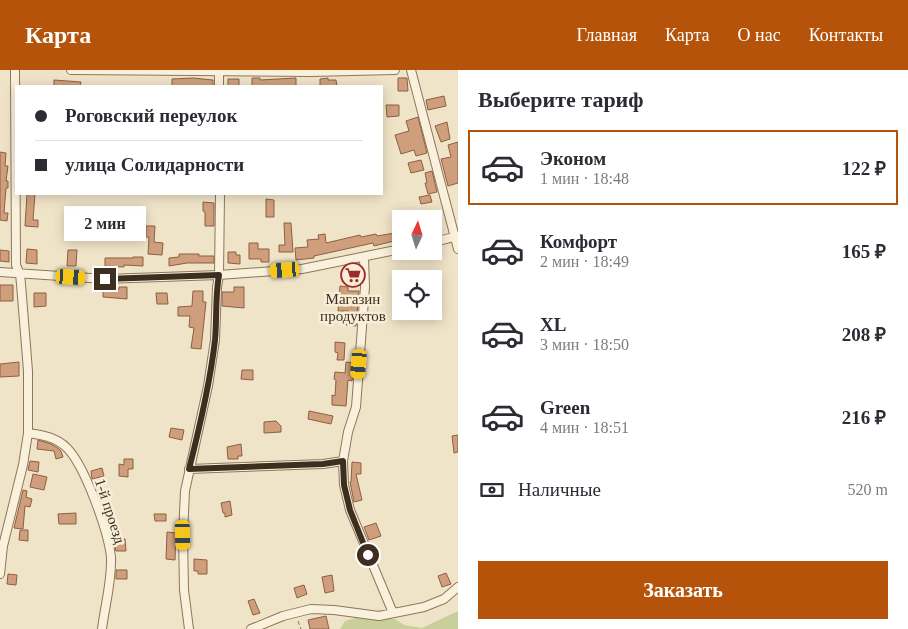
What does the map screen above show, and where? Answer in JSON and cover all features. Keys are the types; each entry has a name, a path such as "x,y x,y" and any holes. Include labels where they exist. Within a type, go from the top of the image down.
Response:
{"street":[{"path":"15,70 15,85"},
{"path":"71,70 395,70"},
{"path":"411,70 458,249"},
{"path":"219,71 219,85"},
{"path":"0,574 4,525 24,465 28,433 28,371 20,274 16,265 16,195"},
{"path":"189,629 184,590 183,535 185,492 208,386 215,340 219,275 220,195"},
{"path":"442,240 456,237"},
{"path":"0,272 105,279 219,275 302,270 392,251"},
{"path":"364,258 365,287 356,408 348,432 343,461 344,485 350,510 393,613"},
{"name":"1-й проезд","path":"28,433 55,439 66,447 88,482 107,538 110,556 110,578 102,629"},
{"path":"189,469 323,464 343,461"},
{"path":"252,629 283,616 311,610 334,610 379,616 424,606 444,599 458,587"}],"path":[{"path":"296,613 301,629"}],"green space":[{"path":"458,611 458,629 340,629 345,621 355,618 395,619 404,625 422,628"}],"building":[{"path":"193,78 213,80 213,85 172,85 172,79"},
{"path":"252,78 260,78 260,80 296,78 296,85 252,85"},
{"path":"398,78 407,78 408,91 398,91"},
{"path":"228,79 239,79 239,85 228,85"},
{"path":"320,79 336,80 337,85 320,85"},
{"path":"54,80 81,82 80,85 54,85"},
{"path":"444,96 446,106 428,110 426,100"},
{"path":"386,105 399,105 399,116 387,117"},
{"path":"418,117 427,153 416,156 414,150 401,154 395,135 409,131 406,121"},
{"path":"447,122 450,139 441,142 435,126"},
{"path":"458,142 458,183 448,186 441,159 451,157 448,145"},
{"path":"0,152 6,153 5,166 8,166 6,181 8,181 8,188 6,188 4,213 8,213 7,221 0,220"},
{"path":"421,160 424,170 411,173 408,163"},
{"path":"432,171 437,192 428,194 425,173"},
{"path":"27,195 35,195 33,220 38,220 38,227 25,226"},
{"path":"430,195 432,202 421,204 419,197"},
{"path":"266,199 274,200 274,217 266,217"},
{"path":"203,202 214,203 214,226 205,226"},
{"path":"284,223 291,223 293,252 279,252 279,245 285,245"},
{"path":"146,226 155,226 154,242 163,243 162,255 148,254 149,237 146,237"},
{"path":"325,234 326,243 360,235 361,237 376,234 377,236 392,234 392,242 374,246 373,243 314,256 314,258 296,260 295,248 308,247 307,240 319,239 318,235"},
{"path":"249,243 258,243 258,249 269,249 269,262 261,262 261,259 249,259"},
{"path":"27,249 37,250 37,264 26,263"},
{"path":"0,250 9,251 9,262 0,261"},
{"path":"68,250 77,250 76,266 67,266"},
{"path":"228,252 236,252 236,255 240,255 240,264 228,263"},
{"path":"179,254 214,256 214,263 187,263 169,266 169,258 179,257"},
{"path":"143,257 143,266 105,266 105,258"},
{"path":"0,285 13,285 13,301 0,301"},
{"path":"340,286 348,287 348,291 359,291 356,326 346,325 348,311 338,311"},
{"path":"119,287 127,287 127,299 103,297 103,289 119,289"},
{"path":"234,287 244,287 244,308 222,306 222,292 234,292"},
{"path":"193,291 203,291 203,302 206,302 201,349 191,348 194,328 189,327 190,316 178,316 178,307 192,306"},
{"path":"34,293 46,293 46,306 34,307"},
{"path":"156,293 167,293 168,304 157,304"},
{"path":"335,342 345,343 344,360 337,360 338,353 335,352"},
{"path":"19,362 19,376 0,377 0,364"},
{"path":"346,362 354,363 352,381 348,380 346,406 332,405 332,395 335,396 335,372 345,373"},
{"path":"242,370 253,370 253,380 241,379"},
{"path":"309,411 333,416 331,424 308,419"},
{"path":"276,421 281,426 281,432 264,433 264,422"},
{"path":"171,428 184,430 182,440 169,437"},
{"path":"458,435 458,452 454,453 452,436"},
{"path":"38,440 59,449 63,457 56,459 54,451 37,449"},
{"path":"241,444 242,456 238,456 238,459 228,459 227,447"},
{"path":"124,459 133,459 133,469 128,469 128,477 119,476 119,464 124,465"},
{"path":"30,461 39,462 38,472 28,470"},
{"path":"352,462 361,463 361,474 356,474 362,500 354,502 350,482"},
{"path":"102,468 104,476 92,479 91,471"},
{"path":"33,474 47,477 44,490 30,487"},
{"path":"23,490 27,491 26,497 32,499 30,507 25,506 23,529 14,528"},
{"path":"230,501 232,515 225,517 221,503"},
{"path":"76,513 76,524 59,524 58,514"},
{"path":"154,514 166,514 166,521 155,521"},
{"path":"376,523 381,536 369,540 364,527"},
{"path":"20,530 28,530 28,541 19,540"},
{"path":"167,532 176,533 175,560 166,559"},
{"path":"125,539 126,551 116,551 113,540"},
{"path":"194,559 207,560 207,574 198,574 198,571 194,571"},
{"path":"116,570 127,570 127,579 116,579"},
{"path":"446,573 451,584 442,587 438,576"},
{"path":"8,574 17,575 16,585 7,584"},
{"path":"332,575 334,591 325,593 322,577"},
{"path":"304,585 307,594 297,598 294,588"},
{"path":"254,599 260,613 253,615 248,601"},
{"path":"326,616 329,629 310,629 308,620"}],"place":[{"name":"Магазин продуктов","path":"353,275"}],"route":[{"path":"105,279 219,275 215,340 208,386 189,469 225,466 323,464 343,461 344,485 350,510 368,555"}]}
